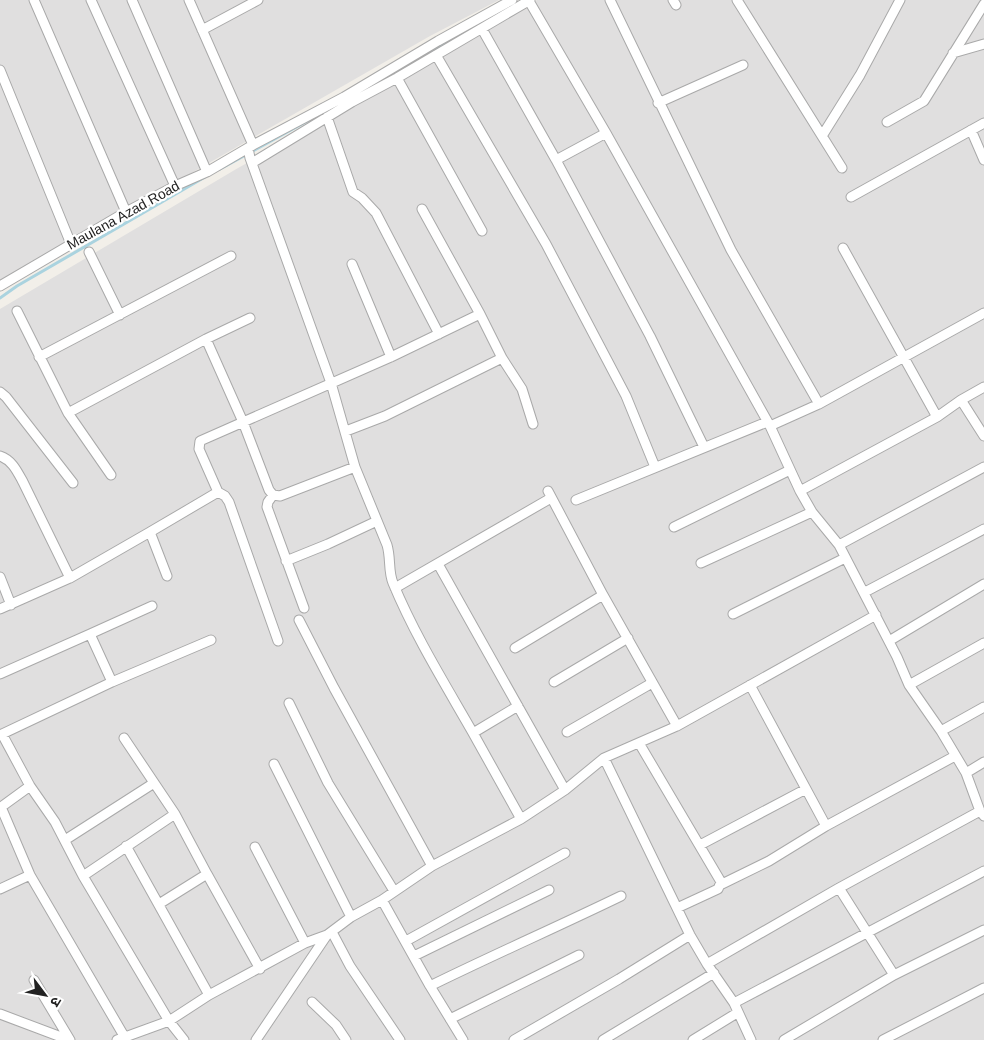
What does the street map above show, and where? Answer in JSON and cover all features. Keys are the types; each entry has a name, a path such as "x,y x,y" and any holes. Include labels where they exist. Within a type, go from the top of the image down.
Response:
{"street":[{"path":"34,0 126,212"},
{"path":"91,0 175,186"},
{"path":"132,0 207,172"},
{"path":"189,0 251,153 331,383 355,467 390,556 390,574 395,588 411,624 521,818"},
{"path":"202,30 258,0"},
{"path":"251,153 438,41 512,0"},
{"path":"251,153 327,117 482,29 529,0 606,133 768,424 800,491 812,512 838,545 889,641 909,685 941,731 966,773 982,813 839,888 707,964"},
{"path":"610,0 658,103 731,250 819,404"},
{"path":"737,0 842,168"},
{"path":"822,136 860,75 900,0"},
{"path":"887,122 924,101 984,4"},
{"path":"482,29 556,160 650,336 704,447"},
{"path":"953,53 984,44"},
{"path":"436,55 546,244 626,396 654,467"},
{"path":"658,103 743,65"},
{"path":"0,70 71,244"},
{"path":"397,78 482,231"},
{"path":"327,117 353,192 362,198 376,213 439,334"},
{"path":"851,197 984,123"},
{"path":"971,130 984,160"},
{"path":"556,160 606,133"},
{"name":"Maulana Azad Road","path":"0,286 126,212 175,186 251,153"},
{"path":"422,209 502,358 522,389 533,424"},
{"path":"843,248 937,417"},
{"path":"89,252 120,315"},
{"path":"40,357 231,256"},
{"path":"352,264 391,358"},
{"path":"17,311 68,412 111,475"},
{"path":"576,500 704,447 819,404 984,313"},
{"path":"278,641 230,502 218,492 199,449 200,441 391,358 480,314"},
{"path":"68,412 206,339 250,318"},
{"path":"206,339 269,490 273,495 280,496 355,467"},
{"path":"346,432 385,416 502,358"},
{"path":"800,491 937,417 961,400 984,388"},
{"path":"0,392 73,483"},
{"path":"961,400 984,436"},
{"path":"0,456 6,458 19,474 70,578"},
{"path":"838,545 984,467"},
{"path":"674,527 790,470"},
{"path":"0,609 70,578 218,492"},
{"path":"395,588 438,564 550,494 603,595 677,726"},
{"path":"273,495 267,507 304,608"},
{"path":"701,563 812,512"},
{"path":"286,560 328,544 377,520"},
{"path":"864,592 984,529"},
{"path":"150,532 167,576"},
{"path":"733,614 845,558"},
{"path":"438,564 565,790"},
{"path":"0,577 11,604"},
{"path":"889,641 984,584"},
{"path":"515,648 603,595"},
{"path":"0,674 152,606"},
{"path":"30,786 1,808 30,875 120,1038 169,1020 209,995 305,943 330,933 432,866 521,818 565,790 604,758 677,726 876,616"},
{"path":"299,620 432,866"},
{"path":"90,634 112,682"},
{"path":"554,682 628,638"},
{"path":"184,1040 169,1020 83,876 55,822 30,786 1,734 112,682 211,640"},
{"path":"909,685 984,643"},
{"path":"567,732 652,682"},
{"path":"750,685 826,826"},
{"path":"289,703 328,783 394,891"},
{"path":"473,733 518,706"},
{"path":"941,731 984,707"},
{"path":"124,738 175,814 260,969"},
{"path":"638,743 720,878 720,885"},
{"path":"677,908 718,889 720,885 769,861 826,826 955,756"},
{"path":"604,758 690,935 734,1003 751,1040"},
{"path":"966,773 984,762"},
{"path":"274,764 352,917"},
{"path":"64,840 154,783"},
{"path":"700,846 806,789"},
{"path":"83,876 175,814"},
{"path":"126,846 209,995"},
{"path":"254,847 305,943"},
{"path":"406,941 565,853"},
{"path":"734,1003 984,871"},
{"path":"159,904 207,874"},
{"path":"0,889 30,875"},
{"path":"839,888 894,975"},
{"path":"414,956 549,890"},
{"path":"430,986 620,896"},
{"path":"382,900 430,986 463,1040"},
{"path":"784,1040 894,975 984,930"},
{"path":"258,1039 330,933"},
{"path":"330,933 400,1040"},
{"path":"514,1040 690,935"},
{"path":"450,1019 579,955"},
{"path":"603,1040 714,973"},
{"path":"34,980 70,1040"},
{"path":"883,1040 984,988"},
{"path":"312,1002 336,1025 346,1040"},
{"path":"693,1040 737,1013"},
{"path":"0,1014 70,1040"}],"shaded area":[{"path":"0,0 499,0 430,36 0,283"},
{"path":"537,0 984,0 984,1040 0,1040 0,309 238,168"}],"waterway":[{"path":"386,77 496,15"},
{"path":"220,169 311,119"},
{"path":"0,298 17,286 205,177"}]}
